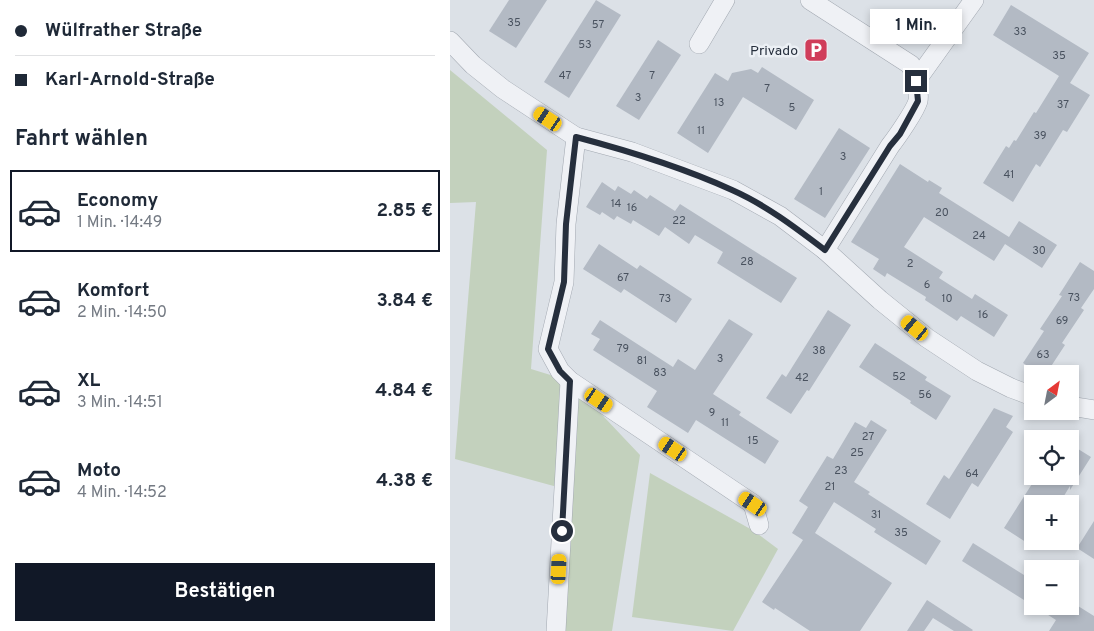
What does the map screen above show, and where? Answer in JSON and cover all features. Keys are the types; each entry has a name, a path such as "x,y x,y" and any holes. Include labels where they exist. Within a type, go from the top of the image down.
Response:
{"street":[{"path":"699,44 725,0"},
{"path":"810,0 911,65 916,81 918,101 900,134 890,146 825,250"},
{"path":"916,81 974,0"},
{"path":"450,41 473,65 503,89 576,137 632,152 733,190 780,216 825,250 880,300 926,338 977,371 1024,393"},
{"path":"576,137 566,224 564,282 548,349 560,371 570,381 753,504 759,525"},
{"path":"556,631 570,381"},
{"path":"1079,408 1094,410"}],"green space":[{"path":"450,70 547,150 531,369 570,381 640,455 612,631 565,631 572,491 455,459 476,202 450,203"},
{"path":"650,473 754,531 778,549 733,631 632,617"}],"building":[{"path":"509,0 547,0 516,48 489,31"},
{"path":"596,0 621,15 569,98 544,82"},
{"path":"1011,5 1089,53 1070,83 1090,95 1067,132 1063,130 1040,167 1036,164 1013,202 983,183 1006,146 1009,148 1014,140 1016,141 1034,112 1036,113 1059,76 993,35"},
{"path":"658,40 681,55 639,120 616,106"},
{"path":"762,67 814,100 796,130 743,97 708,153 677,133 715,73 728,81 732,73 751,69 758,73"},
{"path":"839,128 870,148 825,218 794,199"},
{"path":"900,164 928,182 929,180 942,188 939,193 1009,237 1019,221 1057,245 1042,268 1005,244 994,261 924,217 904,247 943,272 939,278 972,299 975,294 1008,315 994,337 961,316 957,321 925,300 926,297 887,273 885,277 873,269 879,259 851,242"},
{"path":"602,182 615,191 618,186 631,194 634,190 647,199 650,195 675,211 680,204 797,278 781,303 717,263 723,252 695,235 689,244 665,227 659,236 633,220 631,224 617,216 614,220 602,212 600,215 586,207"},
{"path":"599,244 637,269 640,265 692,299 676,323 624,289 621,293 583,269"},
{"path":"1080,262 1094,271 1094,289 1081,308 1084,310 1062,343 1065,345 1052,365 1026,365 1023,363 1044,331 1040,329 1062,296 1059,295"},
{"path":"828,310 851,325 809,391 807,390 791,414 766,398 782,374 786,377"},
{"path":"729,319 753,334 713,394 741,412 739,415 779,441 765,464 696,420 688,433 647,407 657,391 593,350 600,339 591,334 600,320 673,367 678,359 695,370"},
{"path":"875,343 927,377 925,380 951,396 936,420 859,367"},
{"path":"994,408 1013,416 1006,427 1013,432 978,487 972,483 950,519 926,504 944,475 949,479"},
{"path":"871,420 887,430 854,482 870,492 868,494 941,541 926,565 874,532 876,529 834,502 815,533 892,583 860,631 810,631 775,608 774,610 762,602 803,540 792,533 808,507 799,501 827,456 833,459 855,422 866,428"},
{"path":"1079,450 1091,457 1079,476"},
{"path":"1031,485 1073,485 1070,490 1070,486 1064,495 1025,495"},
{"path":"1024,496 1024,541 1004,528"},
{"path":"1094,521 1094,559 1079,549 1079,545"},
{"path":"973,543 1024,575 1024,600 962,561"},
{"path":"927,600 973,630 954,631 933,618 924,631 907,631"},
{"path":"1079,607 1094,616 1094,631 1049,631 1056,620 1048,615 1079,615"}],"place":[{"name":"Privado","path":"816,50"}],"route":[{"path":"562,531 570,381 560,371 548,349 564,282 566,224 576,137 632,152 733,190 780,216 825,250 890,146 900,134 918,101 916,81"}]}
